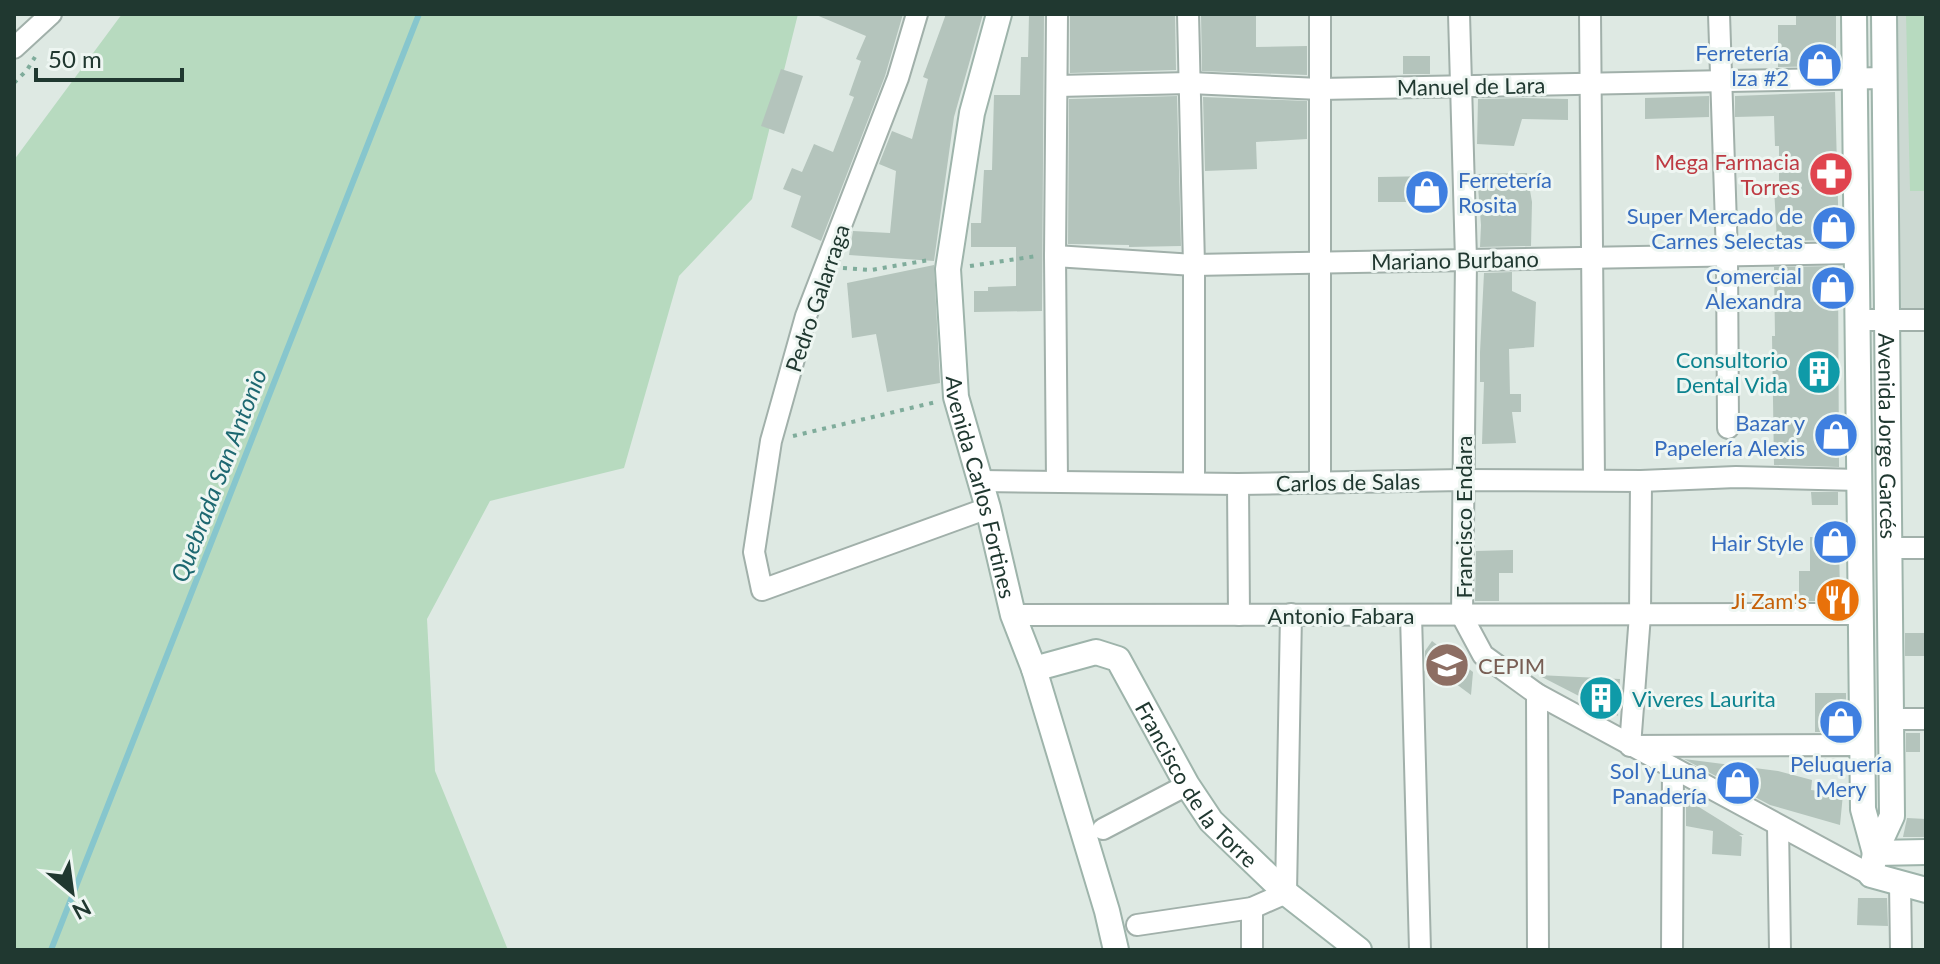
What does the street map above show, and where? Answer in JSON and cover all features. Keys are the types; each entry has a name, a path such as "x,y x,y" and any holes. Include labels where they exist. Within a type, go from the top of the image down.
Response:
{"street":[{"path":"14,48 51,14"},
{"name":"Pedro Galarraga","path":"917,14 898,78 806,316 771,441 754,552 762,590 988,508"},
{"name":"Avenida Carlos Fortines","path":"999,14 972,113 948,269 956,397 981,481 1013,615 1034,669 1116,950"},
{"path":"1057,14 1057,86 1045,256 1057,481"},
{"path":"1188,14 1194,265 1194,483"},
{"path":"1320,14 1320,482"},
{"name":"Francisco Endara","path":"1459,14 1466,260 1462,616 1483,655 1537,694 1778,826 1873,864 1900,883 1926,890"},
{"path":"1590,14 1594,480"},
{"path":"1719,14 1727,255 1728,428"},
{"name":"Avenida Jorge Garcés","path":"1854,14 1863,809 1873,864"},
{"name":"Avenida Jorge Garcés","path":"1873,864 1892,816 1884,14"},
{"name":"Manuel de Lara","path":"1057,86 1190,83 1320,89 1885,78"},
{"name":"Mariano Burbano","path":"1045,256 1194,265 1856,253"},
{"path":"1858,320 1926,320"},
{"name":"Carlos de Salas","path":"981,481 1238,484 1641,481 1736,477 1859,480"},
{"path":"1641,481 1640,615 1630,746 1862,745"},
{"path":"1238,484 1239,615"},
{"path":"1890,548 1926,548"},
{"path":"1137,925 1252,908 1286,893 1291,614"},
{"name":"Antonio Fabara","path":"1013,615 1861,614"},
{"path":"1411,615 1420,950"},
{"name":"Francisco de la Torre","path":"1034,669 1096,652 1118,659 1187,785 1211,821 1286,893 1359,950"},
{"path":"1537,694 1538,950"},
{"path":"1890,719 1926,719"},
{"path":"1672,950 1673,768"},
{"path":"1103,829 1187,785"},
{"path":"1778,826 1780,950"},
{"path":"1873,864 1926,852"},
{"path":"1900,883 1901,950"},
{"path":"1252,908 1252,950"}],"path":[{"path":"969,266 1045,256"},
{"path":"840,268 871,270 937,259"},
{"path":"782,438 937,402"}],"shaded area":[{"path":"1895,14 1926,14 1926,311 1897,311"}],"green space":[{"path":"122,14 798,14 752,199 679,276 624,468 490,501 427,619 435,771 508,950 14,950 14,160"},
{"path":"1906,14 1926,14 1926,191 1910,191"}],"building":[{"path":"814,14 903,14 885,76 821,241 791,227 801,196 783,189 792,168 802,172 814,144 833,152 854,97 849,95 861,61 856,59 866,36"},
{"path":"946,14 983,14 954,117 934,261 849,255 853,231 890,233 896,171 879,164 892,131 912,139 928,79 923,77"},
{"path":"1029,14 1044,14 1042,311 974,312 974,291 1016,286 1016,247 971,247 971,223 981,223 984,170 992,170 994,95 1020,95 1021,57 1028,57"},
{"path":"1070,14 1175,14 1176,70 1070,73"},
{"path":"1201,14 1256,14 1256,47 1307,46 1307,75 1202,71"},
{"path":"1796,14 1836,14 1836,66 1778,67 1778,25 1796,25"},
{"path":"1403,56 1430,56 1430,74 1403,74"},
{"path":"781,69 803,76 784,134 761,126"},
{"path":"1835,92 1839,240 1777,241 1774,188 1779,188 1779,146 1775,146 1774,116 1735,117 1735,96"},
{"path":"1177,96 1181,246 1068,244 1069,99"},
{"path":"1709,96 1709,117 1645,119 1645,98"},
{"path":"1203,97 1307,101 1307,139 1256,142 1257,169 1205,171"},
{"path":"1478,99 1568,99 1568,120 1522,119 1514,146 1477,144"},
{"path":"1527,173 1532,202 1531,246 1480,247 1477,174"},
{"path":"1433,176 1433,202 1378,202 1378,177"},
{"path":"934,265 940,383 887,392 876,334 852,338 847,283"},
{"path":"1838,266 1839,467 1774,465 1774,267"},
{"path":"1512,272 1512,291 1536,302 1534,347 1509,349 1510,394 1521,394 1521,412 1512,412 1516,443 1482,444 1484,382 1480,382 1480,352 1484,273"},
{"path":"1811,492 1838,492 1838,505 1812,505"},
{"path":"1810,537 1839,537 1840,601 1799,601 1799,571 1810,571"},
{"path":"1513,550 1513,573 1499,573 1499,601 1475,601 1476,551"},
{"path":"1905,633 1926,633 1926,656 1905,656"},
{"name":"CEPIM","path":"1432,641 1473,672 1471,695 1425,661 1425,651"},
{"name":"Viveres Laurita","path":"1538,675 1620,679 1618,716"},
{"path":"1815,693 1846,693 1846,732 1815,732"},
{"path":"1906,733 1920,733 1920,752 1906,752"},
{"path":"1684,759 1778,771 1812,780 1811,790 1843,794 1840,825 1770,805"},
{"path":"1686,799 1744,835 1739,835 1742,837 1741,856 1712,854 1713,831 1686,826"},
{"path":"1907,818 1926,819 1926,837 1903,837"},
{"path":"1858,898 1887,898 1888,926 1857,925"}],"waterway":[{"name":"Quebrada San Antonio","path":"51,950 419,14"}],"place":[{"name":"Ferretería Iza #2","path":"1820,65"},
{"name":"Mega Farmacia Torres","path":"1831,174"},
{"name":"Ferretería Rosita","path":"1427,192"},
{"name":"Super Mercado de Carnes Selectas","path":"1834,228"},
{"name":"Comercial Alexandra","path":"1833,288"},
{"name":"Consultorio Dental Vida","path":"1819,372"},
{"name":"Bazar y Papelería Alexis","path":"1836,435"},
{"name":"Hair Style","path":"1835,542"},
{"name":"Ji Zam's","path":"1838,600"},
{"name":"CEPIM","path":"1447,665"},
{"name":"Viveres Laurita","path":"1601,698"},
{"name":"Peluquería Mery","path":"1841,722"},
{"name":"Sol y Luna Panadería","path":"1738,783"}]}
